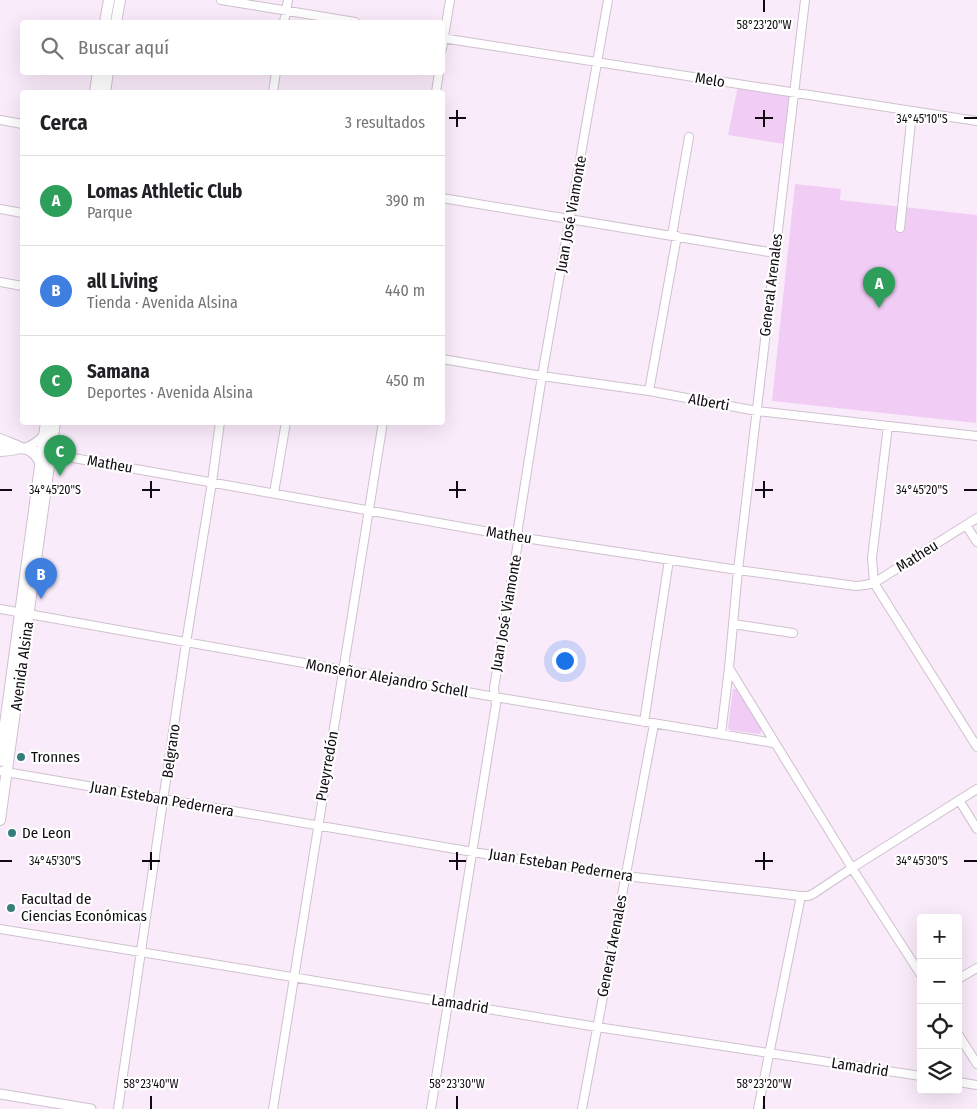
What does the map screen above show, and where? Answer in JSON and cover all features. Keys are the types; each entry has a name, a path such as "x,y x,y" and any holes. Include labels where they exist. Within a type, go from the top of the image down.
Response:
{"main road":[{"path":"106,20 109,0"},
{"path":"116,20 120,0"},
{"path":"95,90 98,75"},
{"path":"105,90 108,75"},
{"name":"Avenida Alsina","path":"0,820 3,772 46,453 44,434 46,425"},
{"name":"Avenida Alsina","path":"0,761 25,613 40,467 54,425"}],"street":[{"path":"221,0 342,20"},
{"path":"284,20 288,0"},
{"path":"445,27 450,0"},
{"name":"Juan José Viamonte","path":"431,1109 496,704 494,688 518,542 518,528 542,376 608,0"},
{"name":"General Arenales","path":"721,734 738,570 805,0"},
{"name":"Melo","path":"445,38 977,121"},
{"path":"273,90 276,75"},
{"path":"436,90 439,75"},
{"path":"900,228 912,112"},
{"path":"0,120 20,124"},
{"path":"649,391 689,138"},
{"path":"445,198 775,253"},
{"path":"0,209 20,213"},
{"path":"0,282 20,286"},
{"name":"Alberti","path":"445,360 649,391 757,411 977,436"},
{"name":"Belgrano","path":"118,1109 220,425"},
{"path":"274,494 286,425"},
{"name":"Pueyrredón","path":"273,1109 383,425"},
{"path":"888,426 872,558 874,583 977,747"},
{"path":"25,449 36,443 44,434"},
{"name":"Matheu","path":"0,438 36,456 40,467"},
{"name":"Matheu","path":"0,445 518,537 856,586 874,583 966,525 977,516"},
{"name":"Matheu","path":"0,452 25,449"},
{"path":"966,525 977,542"},
{"path":"644,722 669,560"},
{"name":"Monseñor Alejandro Schell","path":"0,609 495,697 774,743"},
{"path":"733,624 793,633"},
{"path":"729,668 852,868 917,969"},
{"name":"General Arenales","path":"582,1109 654,724"},
{"name":"Juan Esteban Pedernera","path":"3,772 625,876 801,896 813,894 977,789"},
{"path":"960,800 977,829"},
{"path":"758,1109 801,896"},
{"name":"Lamadrid","path":"0,929 597,1027 917,1075"},
{"path":"962,977 977,968"},
{"path":"962,1040 977,1064"},
{"path":"962,1083 977,1085"},
{"path":"0,1094 91,1109"}],"shaded area":[{"path":"738,86 790,95 784,144 728,135"},
{"path":"795,184 841,189 840,200 977,215 976,423 772,401"},
{"path":"733,689 737,689 761,728 761,733 729,730"}],"place":[{"name":"Lomas Athletic Club","path":"879,308"},
{"name":"Samana","path":"60,476"},
{"name":"all Living","path":"41,599"},
{"name":"Tronnes","path":"21,757"},
{"name":"De Leon","path":"12,833"},
{"name":"Facultad de Ciencias Económicas","path":"11,908"}]}
